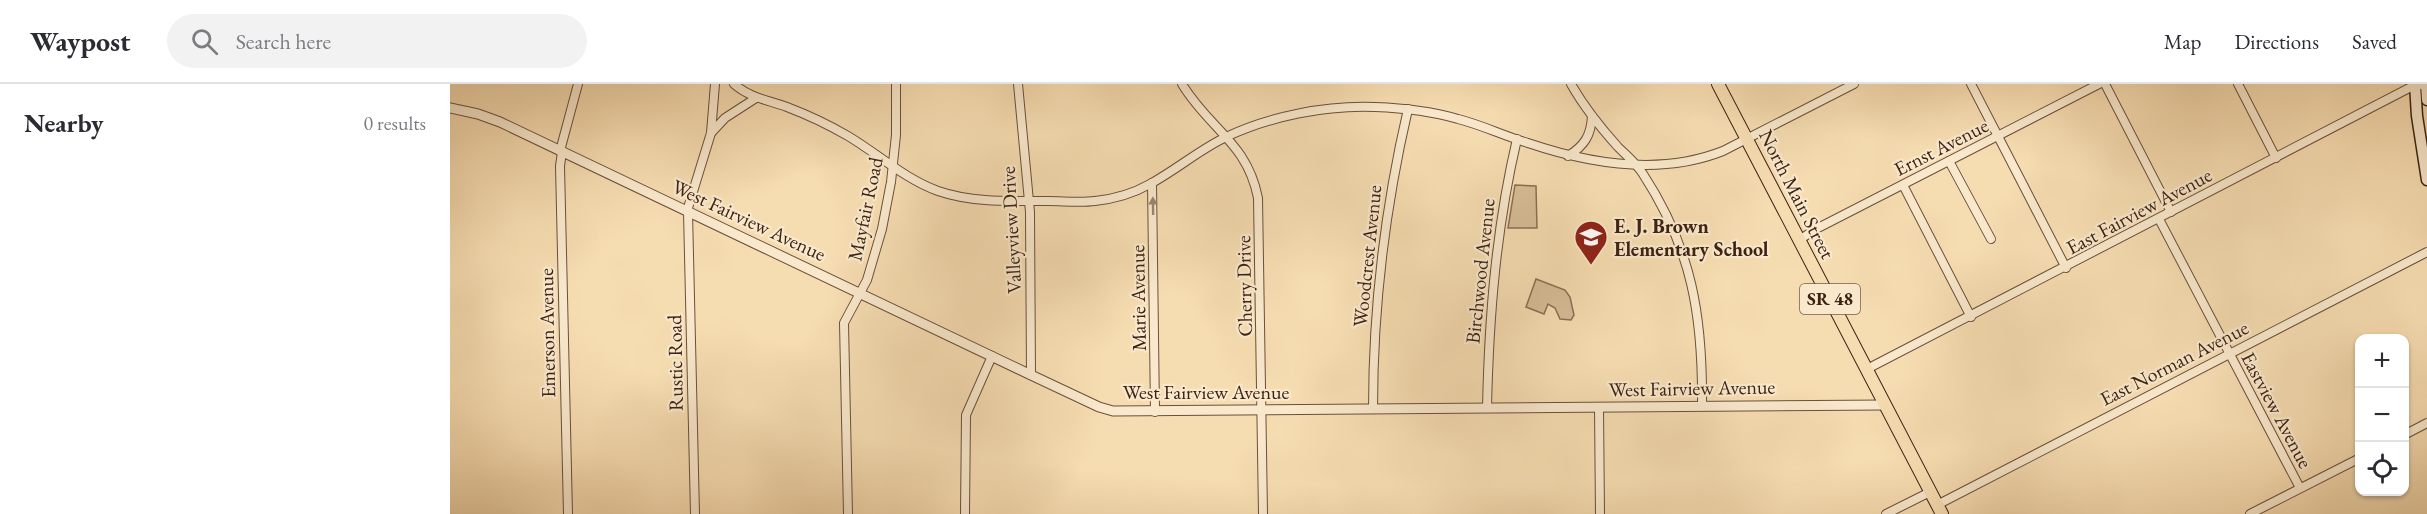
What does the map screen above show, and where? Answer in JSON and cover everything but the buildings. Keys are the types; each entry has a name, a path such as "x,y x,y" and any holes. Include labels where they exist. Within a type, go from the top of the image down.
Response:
{"main road":[{"name":"North Main Street","path":"1718,84 1939,510"},
{"path":"2415,84 2417,116 2427,180"},
{"path":"2426,84 2427,100"}],"street":[{"name":"Emerson Avenue","path":"568,514 560,166 561,151 578,84"},
{"name":"Rustic Road","path":"695,514 687,211 711,133 715,84"},
{"path":"734,84 756,98 785,106 822,122 865,146 929,187 959,196 986,200 1029,201 1095,201 1120,196 1152,183 1226,137 1309,112 1351,107 1408,108 1456,118 1568,156 1602,162 1634,165 1691,162 1747,140 1854,84"},
{"name":"Mayfair Road","path":"848,514 844,327 867,280 876,253 893,166 896,135 896,84"},
{"name":"Valleyview Drive","path":"1018,84 1029,201 1031,375"},
{"name":"Cherry Drive","path":"1182,84 1195,103 1238,148 1251,169 1258,198 1263,514"},
{"path":"1571,84 1592,116 1643,174 1670,219 1688,266 1698,319 1702,406"},
{"path":"1971,84 2066,268"},
{"name":"Ernst Avenue","path":"1799,240 2099,84"},
{"path":"2105,84 2171,212"},
{"path":"2238,84 2276,158"},
{"name":"East Fairview Avenue","path":"1866,369 2066,268 2415,84 2426,84"},
{"path":"711,133 725,118 756,98"},
{"name":"West Fairview Avenue","path":"450,108 488,117 1106,409 1155,412 1885,405"},
{"name":"Woodcrest Avenue","path":"1373,409 1373,362 1381,261 1390,193 1408,108"},
{"path":"1568,156 1585,142 1591,131 1592,116"},
{"name":"Birchwood Avenue","path":"1487,408 1492,281 1508,179 1517,140"},
{"path":"1949,161 1991,239"},
{"name":"Marie Avenue","path":"1152,183 1155,412"},
{"path":"1903,185 1971,317"},
{"name":"Eastview Avenue","path":"2159,219 2300,488"},
{"name":"East Norman Avenue","path":"1939,510 2228,354 2427,252"},
{"path":"965,514 966,415 992,356"},
{"path":"1599,407 1600,514"},
{"path":"2409,432 2427,423"},
{"path":"2250,514 2355,460"},
{"path":"1886,514 1930,492"},
{"path":"2266,506 2270,514"}],"shaded area":[{"path":"1515,185 1536,186 1537,228 1508,228"},
{"path":"1536,279 1565,290 1570,297 1574,315 1571,320 1560,319 1555,308 1548,304 1544,314 1526,307"}],"place":[{"name":"E. J. Brown Elementary School","path":"1591,266"}]}
